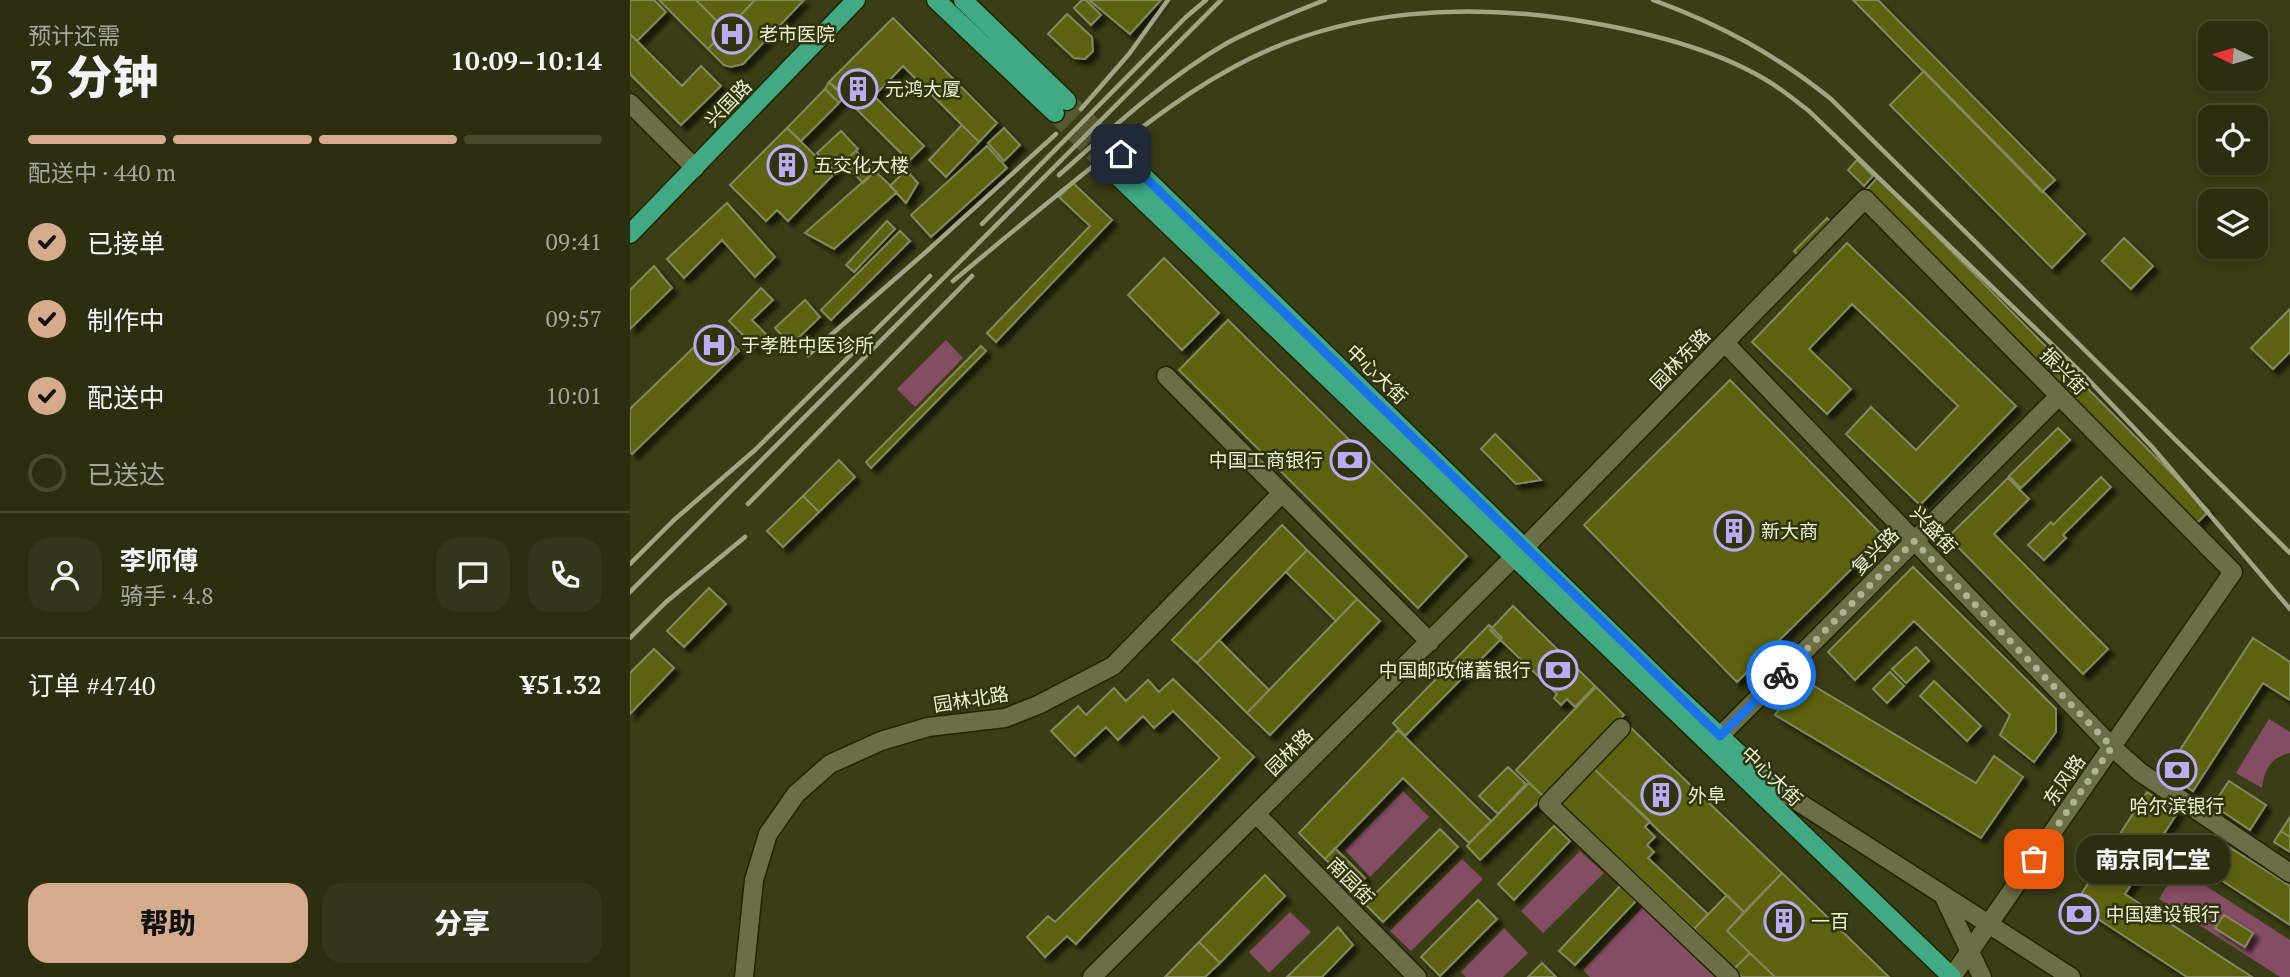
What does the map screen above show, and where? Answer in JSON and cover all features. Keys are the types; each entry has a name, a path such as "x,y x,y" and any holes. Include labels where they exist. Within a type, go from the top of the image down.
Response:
{"main road":[{"name":"兴国路","path":"630,234 856,0"},
{"path":"936,0 1061,107 963,0"},
{"name":"中心大街","path":"1115,161 1520,552 1952,977"},
{"name":"中心大街","path":"1520,552 1775,787"}],"street":[{"path":"630,103 695,168"},
{"name":"园林东路","path":"1520,552 1865,199"},
{"name":"振兴街","path":"1865,199 2233,572"},
{"name":"兴盛街","path":"1725,342 2112,747 2140,772 2290,873"},
{"path":"1166,376 1430,642"},
{"name":"复兴路","path":"1720,736 2059,396"},
{"name":"园林北路","path":"744,977 754,880 768,834 796,794 830,764 881,741 928,727 1006,718 1038,705 1113,666 1282,493"},
{"name":"园林路","path":"1091,977 1520,552"},
{"name":"东风路","path":"1952,977 2233,572"},
{"path":"1620,728 1548,804 1730,977"},
{"path":"1775,787 2071,977"},
{"name":"南园街","path":"1256,814 1417,977"},
{"path":"1943,895 1982,977"}],"shaded area":[{"path":"946,340 963,358 915,407 897,389"},
{"path":"2269,719 2290,732 2290,753 2273,761 2262,788 2236,773"},
{"path":"1403,791 1429,817 1370,877 1345,850"},
{"path":"1580,851 1604,873 1543,933 1521,911"},
{"path":"1462,859 1483,879 1411,951 1390,931"},
{"path":"2178,868 2290,940 2290,977 2280,977 2159,899"},
{"path":"1643,907 1716,977 1590,977 1583,970"},
{"path":"1290,912 1311,932 1269,973 1249,952"},
{"path":"1504,928 1528,953 1503,977 1466,977 1461,972"}],"building":[{"path":"630,0 654,0 666,12 637,41 630,34"},
{"path":"659,0 696,0 726,30 708,49"},
{"path":"696,0 755,0 726,30"},
{"path":"755,0 804,0 743,64 731,67 724,65 708,49"},
{"path":"1082,0 1086,0 1101,15 1091,25 1074,8"},
{"path":"1089,0 1161,0 1130,34"},
{"path":"1853,0 1878,0 2055,180 2042,192"},
{"path":"1067,14 1092,37 1093,51 1085,59 1074,58 1048,34"},
{"name":"元鸿大厦","path":"893,18 997,123 979,142 903,66 874,96 924,146 909,161 829,82"},
{"path":"630,34 682,86 701,66 721,86 681,125 630,74"},
{"path":"1924,71 2085,234 2052,268 1890,105"},
{"path":"829,82 845,95 839,103 825,89"},
{"path":"825,89 839,103 801,141 787,128"},
{"path":"962,125 979,142 946,177 929,160"},
{"name":"五交化大楼","path":"787,128 834,174 788,221 777,210 766,221 730,185"},
{"path":"1004,128 1020,145 1004,161 988,143"},
{"path":"841,131 858,149 834,171 817,153"},
{"path":"987,146 1007,168 931,237 911,215"},
{"path":"856,151 875,171 863,183 843,162"},
{"path":"1857,160 1873,176 1864,186 1848,170"},
{"path":"906,170 918,183 906,203 890,186"},
{"path":"875,171 897,192 834,249 805,233"},
{"path":"1878,177 2209,511 2197,523 1867,189"},
{"path":"1073,183 1112,220 996,342 987,333 1090,226 1059,197"},
{"path":"727,203 775,257 755,277 722,240 684,278 667,259"},
{"path":"1827,218 1835,227 1802,260 1794,251"},
{"path":"887,221 895,229 854,272 846,265"},
{"path":"900,231 910,241 831,320 821,310"},
{"path":"2124,238 2153,266 2131,289 2102,261"},
{"path":"1847,243 2016,406 1920,505 1846,434 1871,407 1916,450 1958,406 1852,304 1809,349 1851,389 1827,414 1752,342"},
{"path":"1164,258 1219,313 1182,350 1128,295"},
{"path":"654,266 672,288 630,329 630,290"},
{"path":"761,288 773,300 752,320 767,335 755,347 729,321"},
{"path":"805,300 820,317 791,345 775,328"},
{"path":"2290,309 2290,352 2273,369 2251,348"},
{"path":"1228,320 1467,556 1418,608 1179,370"},
{"path":"716,326 739,351 632,454 630,409"},
{"path":"981,346 986,351 871,468 866,462"},
{"name":"新大商","path":"1730,380 1884,537 1737,682 1584,525"},
{"path":"2058,428 2070,440 2021,488 2009,476"},
{"path":"1495,434 1541,480 1516,484 1481,449"},
{"path":"839,460 855,477 819,512 803,496"},
{"path":"2101,477 2111,487 2063,535 2066,538 2044,560 2028,545 2051,522 2053,525"},
{"path":"2008,478 2029,499 1994,534 2108,649 2083,674 1948,537"},
{"path":"803,496 819,512 783,547 767,531"},
{"path":"1282,525 1307,550 1197,663 1172,640"},
{"path":"1307,550 1357,599 1336,621 1286,572"},
{"path":"1913,567 2056,709 2056,732 2034,762 2000,735 2010,715 1914,621 1855,680 1828,652"},
{"path":"709,588 726,604 684,647 667,631"},
{"path":"1357,599 1380,621 1270,735 1247,713"},
{"path":"1513,606 1595,686 1575,707 1567,699 1561,705 1554,698 1557,694 1490,630"},
{"path":"1489,625 1502,638 1405,736 1393,723"},
{"path":"2253,638 2290,662 2290,700 2263,683 2193,791 2165,773"},
{"path":"1219,640 1269,690 1247,713 1197,663"},
{"path":"1916,647 1929,661 1906,683 1892,669"},
{"path":"654,649 674,668 630,714 630,673"},
{"path":"1890,672 1904,686 1887,703 1873,689"},
{"path":"1799,677 1976,783 1994,756 2023,777 1981,838 1775,715"},
{"path":"1173,679 1254,757 1076,944 1067,936 1045,957 1027,937 1048,916 1055,922 1220,758 1173,711 1154,728 1143,716 1118,740 1106,727 1075,756 1051,731 1078,706 1086,715 1114,688 1126,701 1148,680 1159,692"},
{"path":"1934,681 1981,726 1967,741 1920,696"},
{"path":"1596,687 1624,715 1544,797 1516,770"},
{"name":"外阜","path":"1630,727 1782,873 1744,912 1593,768"},
{"path":"1398,730 1491,821 1469,843 1403,778 1325,859 1299,833"},
{"path":"1508,767 1526,784 1498,814 1479,796"},
{"path":"1593,768 1650,821 1645,827 1655,837 1647,845 1654,852 1648,858 1708,914 1694,929 1560,803"},
{"path":"2229,781 2266,805 2250,830 2213,805"},
{"path":"1529,783 1544,797 1480,860 1467,846"},
{"path":"2147,792 2178,812 2125,894 2252,977 2187,977 2075,904"},
{"path":"2290,817 2290,837 2281,831"},
{"path":"1554,826 1570,841 1514,900 1498,884"},
{"path":"1440,829 1458,847 1383,922 1365,904"},
{"path":"2281,831 2290,837 2290,852 2274,842"},
{"path":"2215,838 2290,886 2290,925 2198,865"},
{"path":"1335,848 1365,878 1355,888 1325,859"},
{"name":"一百","path":"1782,873 1889,977 1775,977 1727,931"},
{"path":"1265,875 1285,896 1220,963 1199,942"},
{"path":"1621,885 1636,901 1575,965 1559,951"},
{"path":"1727,895 1744,912 1727,931 1750,953 1734,969 1694,929"},
{"path":"1478,900 1497,919 1440,976 1421,957"},
{"path":"2224,915 2253,933 2245,947 2215,928"},
{"path":"1338,927 1353,945 1322,977 1287,977"},
{"path":"1199,942 1220,963 1205,977 1165,977"},
{"path":"1750,953 1775,977 1742,977 1734,969"},
{"path":"1542,963 1556,977 1528,977"}],"tunnel":[{"path":"1067,101 1121,154"},
{"path":"1055,113 1109,168"}],"railway":[{"path":"1081,109 1129,54 1168,0"},
{"path":"982,224 1186,17 1206,0"},
{"path":"630,592 1221,0"},
{"path":"1059,175 1140,105 1204,57 1251,31 1325,0"},
{"path":"1653,0 1747,42 1831,99 2290,553"},
{"path":"953,281 1115,148 1170,107 1228,70 1288,42 1327,29 1368,20 1451,12 1534,15 1599,24 1650,35 1726,60 1776,86 1809,111 2085,376 2153,448 2290,609"},
{"path":"808,355 1056,134"},
{"path":"630,564 674,520 755,450 930,276"},
{"path":"748,504 972,276"},
{"path":"630,638 666,602 745,537"}],"way so far":[{"path":"1781,675 1914,541 2112,747 2034,859"}],"place":[{"name":"老市医院","path":"732,34"},
{"name":"元鸿大厦","path":"858,89"},
{"name":"五交化大楼","path":"787,165"},
{"name":"于孝胜中医诊所","path":"714,345"},
{"name":"中国工商银行","path":"1350,460"},
{"name":"新大商","path":"1734,531"},
{"name":"中国邮政储蓄银行","path":"1558,670"},
{"name":"哈尔滨银行","path":"2177,770"},
{"name":"外阜","path":"1661,795"},
{"name":"南京同仁堂","path":"2034,859"},
{"name":"中国建设银行","path":"2079,914"},
{"name":"一百","path":"1784,921"}],"route":[{"path":"1121,154 1720,736 1781,675"}]}
